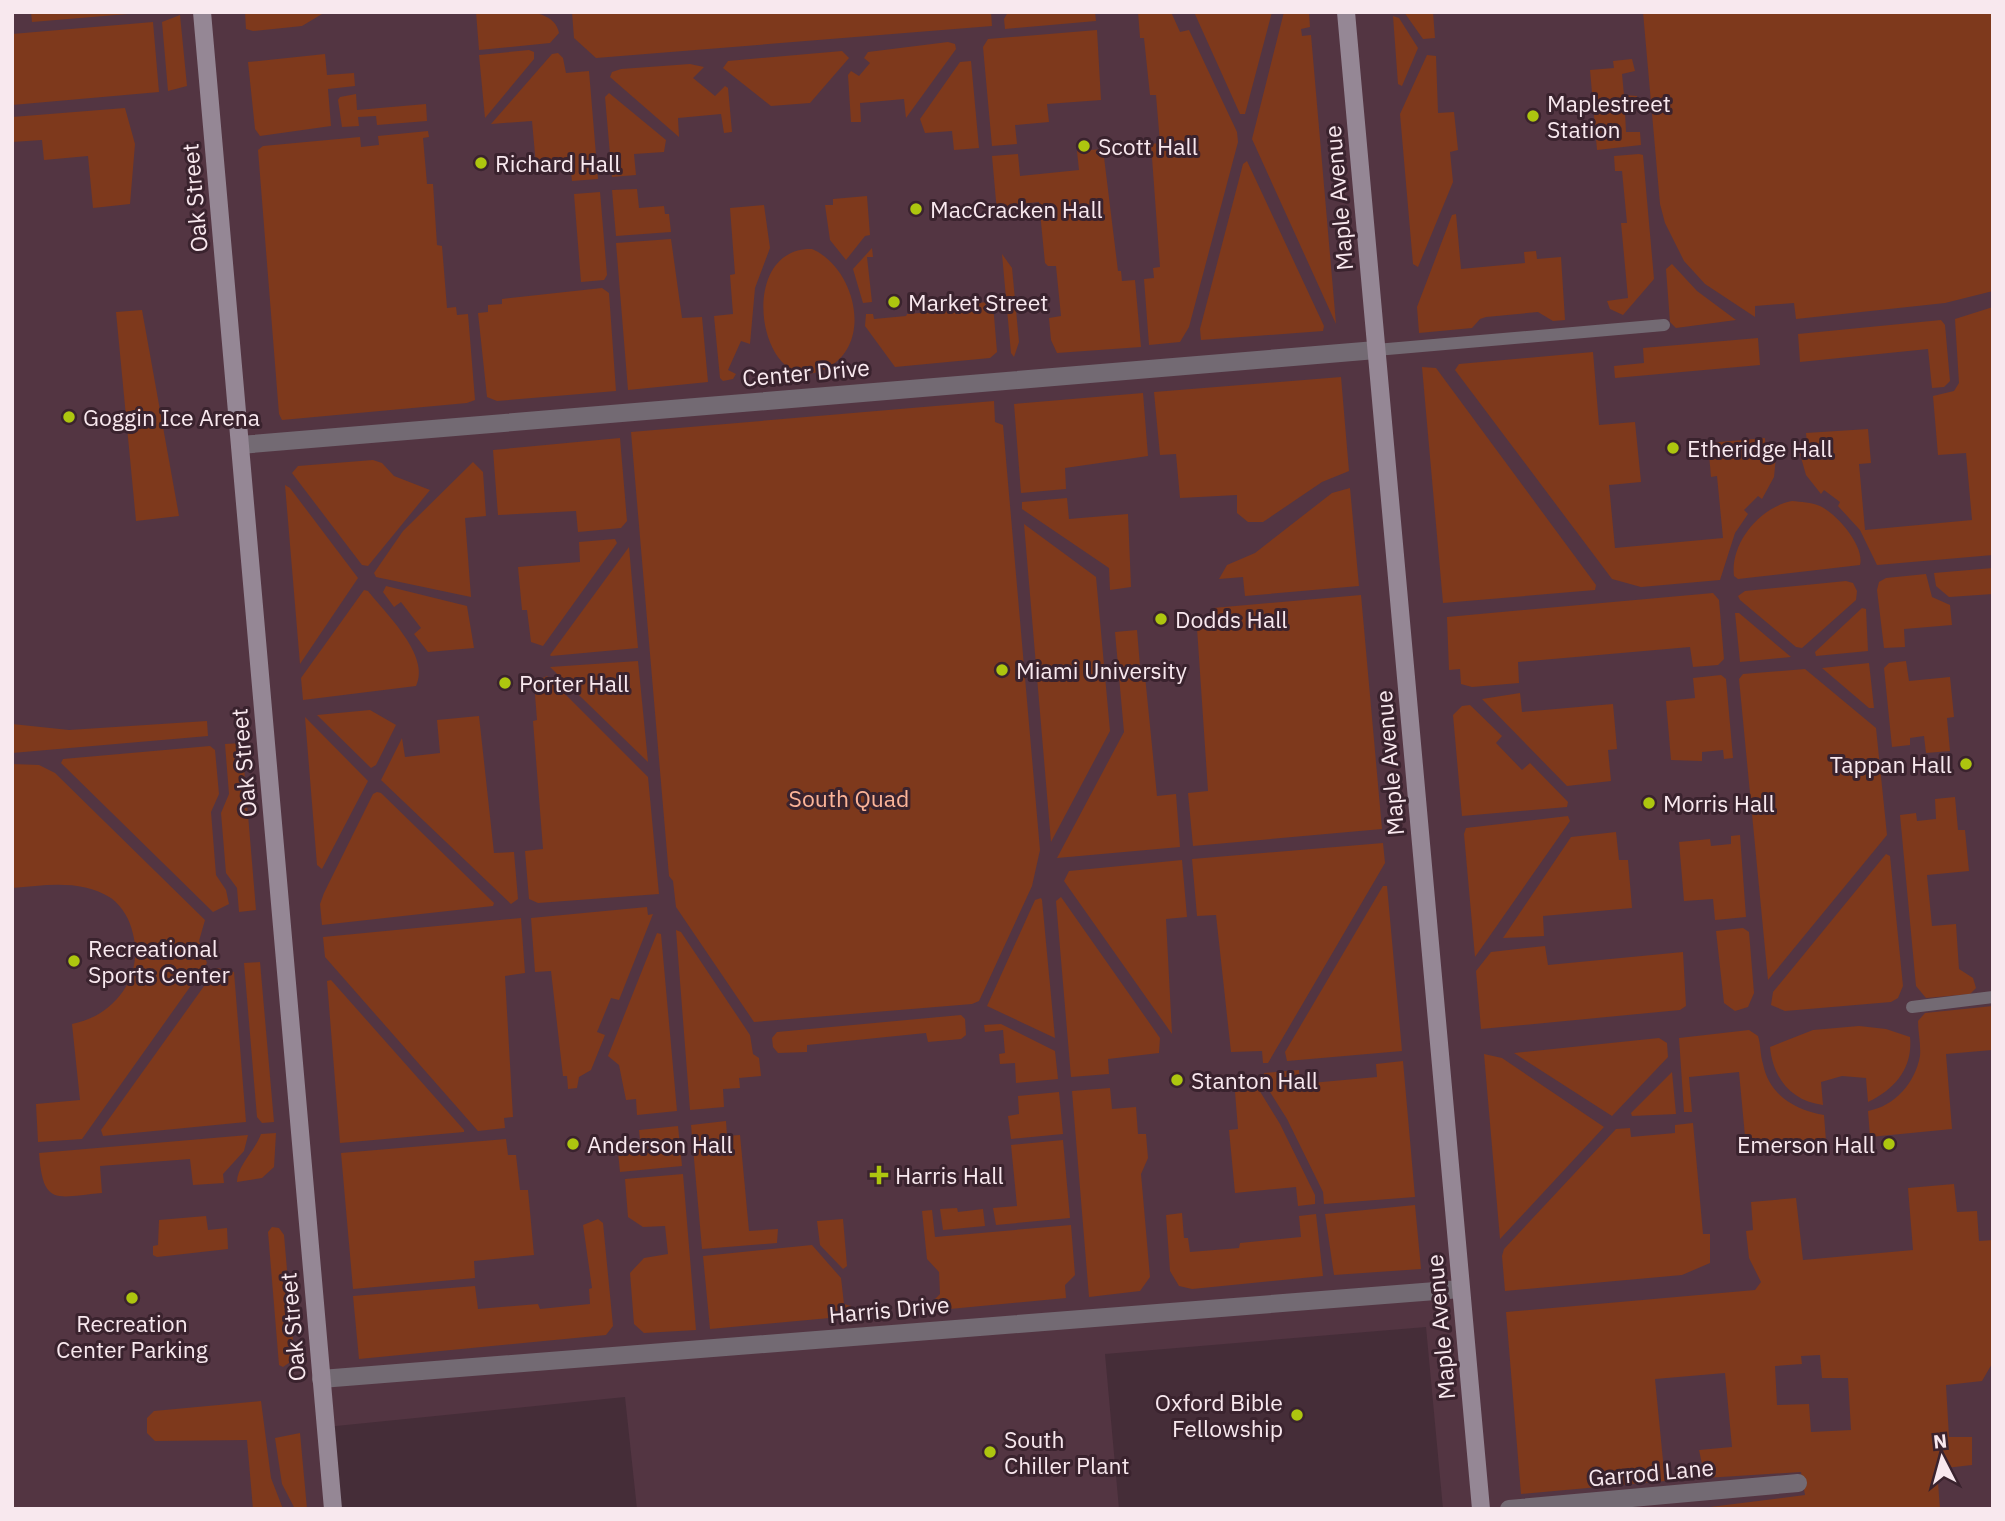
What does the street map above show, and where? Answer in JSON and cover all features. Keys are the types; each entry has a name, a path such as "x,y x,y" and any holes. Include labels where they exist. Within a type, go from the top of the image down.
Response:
{"street":[{"name":"Oak Street","path":"202,12 332,1509"},
{"name":"Maple Avenue","path":"1346,12 1481,1509"},
{"name":"Center Drive","path":"240,445 1376,350"},
{"name":"Harris Drive","path":"321,1379 1461,1289"},
{"name":"Garrod Lane","path":"1509,1509 1798,1483"}],"lane":[{"path":"1376,350 1664,324"},
{"path":"1912,1007 1993,998"}],"shaded area":[{"name":"Miami University","path":"12,12 1993,12 1993,1509 1443,1509 1426,1327 1105,1354 1119,1509 637,1509 625,1397 326,1427 333,1509 12,1509"}],"green space":[{"path":"31,12 152,12 32,22"},
{"path":"245,12 322,14 302,26 253,31 246,29"},
{"path":"476,12 536,13 555,23 559,33 550,43 479,50"},
{"path":"572,12 991,12 992,26 596,58 574,38"},
{"path":"1008,12 1095,12 1096,21 1005,29 1004,19"},
{"path":"1138,12 1171,12 1180,32 1189,30 1237,132 1238,142 1189,327 1180,342 1149,345 1144,279 1154,278 1153,268 1160,267 1151,144 1160,143 1156,95 1150,95 1144,38 1140,38"},
{"path":"1194,12 1272,12 1245,114 1240,114"},
{"path":"1284,12 1309,12 1310,27 1301,29 1302,36 1311,35 1336,324 1252,139"},
{"path":"1404,12 1433,12 1435,38 1423,39"},
{"path":"1643,12 1993,12 1993,291 1945,303 1796,319 1794,303 1755,306 1755,317 1705,284 1684,261 1665,223 1660,204"},
{"path":"180,15 187,86 168,91 162,22"},
{"path":"1393,16 1399,18 1418,48 1402,86 1398,84"},
{"path":"153,22 159,92 12,105 12,34"},
{"path":"1097,30 1101,100 1047,104 1049,122 1015,125 1017,144 992,146 983,47 988,39"},
{"path":"948,42 955,44 956,49 906,118 904,99 860,103 861,122 851,122 848,75 851,71 859,76 870,63 864,58 868,52"},
{"path":"529,50 534,52 534,59 485,118 479,55"},
{"path":"842,51 849,58 810,103 771,106 723,68 728,61"},
{"path":"558,53 563,58 566,73 589,71 598,179 572,181 570,162 536,165 532,121 491,124 552,54"},
{"path":"325,54 327,75 354,73 355,86 328,89 331,126 260,136 255,129 248,62"},
{"path":"1427,55 1436,56 1438,113 1454,112 1458,150 1450,152 1453,182 1418,267 1413,264 1400,114"},
{"path":"1632,59 1635,71 1622,74 1624,95 1637,96 1639,109 1625,113 1626,132 1640,132 1641,145 1597,150 1590,70 1614,68 1613,61"},
{"path":"971,61 979,148 954,150 952,131 925,133 920,119 960,62"},
{"path":"690,64 704,67 693,78 715,96 725,86 728,88 732,132 724,133 721,114 678,118 679,137 610,77 612,72 621,69"},
{"path":"609,93 666,140 664,152 634,154 636,175 612,177 605,97"},
{"path":"356,94 357,110 426,104 427,121 377,125 376,116 358,117 359,126 342,127 338,100 340,97"},
{"path":"125,108 135,144 130,204 93,208 88,156 44,160 42,140 12,142 12,117"},
{"path":"428,131 429,137 423,138 427,184 433,184 437,245 442,246 447,308 456,307 457,315 468,314 475,400 467,403 282,420 279,414 258,150 263,146 360,137 361,147 379,145 378,136"},
{"path":"1103,149 1118,271 1121,271 1122,281 1135,280 1141,347 1057,353 1051,340 1049,318 1061,316 1056,266 1048,266 1045,263 1039,202 1009,205 1010,219 1003,220 1002,212 997,212 992,156 1018,154 1020,176 1079,170 1077,151"},
{"path":"1643,155 1654,279 1623,315 1610,309 1607,301 1628,298 1621,223 1627,223 1622,171 1615,171 1614,156"},
{"path":"1247,161 1324,326 1323,331 1201,340 1200,329 1243,164"},
{"path":"637,189 639,208 664,206 665,214 669,214 671,232 616,236 612,190"},
{"path":"600,192 607,275 604,280 581,282 574,194"},
{"path":"867,196 870,235 865,236 846,260 830,240 825,205 833,205 833,199"},
{"path":"764,205 770,248 755,288 750,344 741,341 728,370 736,374 733,379 723,381 720,378 714,316 733,314 730,275 735,274 730,208"},
{"path":"1456,214 1461,269 1525,263 1524,252 1536,251 1537,259 1561,257 1565,320 1553,321 1538,312 1486,317 1480,319 1472,328 1419,333 1417,307 1452,215"},
{"path":"671,239 682,318 702,317 708,382 628,390 616,243"},
{"path":"872,248 873,257 867,257 872,302 863,303 853,269"},
{"path":"812,249 827,258 839,271 848,287 854,323 851,340 843,355 829,367 805,374 786,366 772,347 765,323 764,296 771,272 787,255"},
{"path":"1002,254 1012,268 1019,342 1014,357 1011,353"},
{"path":"1672,264 1697,291 1736,320 1676,328 1670,322 1666,269"},
{"path":"602,288 609,293 616,391 497,401 487,397 478,313 488,312 488,305 502,304 502,299"},
{"path":"979,303 993,304 997,352 990,358 895,367 865,326 866,314 873,314 874,319 979,309"},
{"path":"1993,307 1993,555 1877,565 1860,530 1838,506 1840,502 1824,490 1821,494 1806,475 1800,454 1808,453 1806,433 1868,429 1871,463 1859,464 1865,530 1972,520 1966,453 1938,455 1933,396 1954,391 1959,383 1955,319"},
{"path":"142,310 179,516 136,521 116,312"},
{"path":"1941,320 1945,325 1950,381 1944,387 1932,388 1928,349 1800,362 1798,334"},
{"path":"1758,338 1760,365 1615,378 1614,366 1644,363 1643,348"},
{"path":"1593,352 1599,425 1635,422 1641,482 1609,485 1615,548 1723,538 1717,476 1711,477 1708,443 1765,438 1766,457 1776,456 1774,477 1762,499 1758,496 1744,510 1748,514 1735,533 1720,580 1641,587 1612,579 1455,370 1459,364"},
{"path":"1422,367 1436,368 1596,585 1595,590 1443,603"},
{"path":"1341,377 1349,471 1322,482 1263,522 1248,522 1237,513 1237,495 1180,498 1176,454 1160,455 1154,392"},
{"path":"1143,393 1148,456 1065,468 1066,489 1021,493 1014,404"},
{"name":"South Quad","path":"994,401 995,422 1003,425 1040,850 1032,886 979,1001 972,1004 754,1022 676,907 673,881 669,876 631,432"},
{"path":"620,438 627,521 621,528 578,532 576,511 498,515 493,450"},
{"path":"373,460 382,463 394,476 430,490 368,566 362,565 292,473 298,466"},
{"path":"473,462 483,472 486,516 465,518 471,597 376,577 374,573 403,531"},
{"path":"285,485 358,578 300,664"},
{"path":"1350,488 1359,586 1245,596 1243,577 1219,579 1227,565 1255,553 1332,493"},
{"path":"1067,498 1069,519 1128,514 1131,587 1110,590 1109,568 1022,509 1022,502"},
{"path":"1792,501 1817,505 1834,516 1854,540 1860,565 1738,579 1734,576 1734,564 1742,539 1769,511"},
{"path":"1024,524 1096,577 1110,731 1051,842"},
{"path":"615,539 617,543 543,646 531,642 527,610 522,610 518,567 580,562 579,542"},
{"path":"629,547 638,648 551,656 550,655"},
{"path":"1993,568 1993,594 1949,597 1936,586 1934,573"},
{"path":"1926,574 1932,597 1950,605 1952,625 1904,629 1905,647 1884,648 1877,590 1879,582 1886,578"},
{"path":"1846,581 1853,583 1857,591 1856,600 1802,648 1796,647 1738,596 1745,591"},
{"path":"386,586 467,606 474,648 428,652 414,634 421,628 401,602 394,607 383,592"},
{"path":"364,590 368,591 395,623 412,649 419,674 416,686 303,700 301,678"},
{"path":"1713,593 1719,600 1724,659 1718,665 1693,667 1690,647 1518,662 1519,683 1472,687 1461,684 1460,669 1449,670 1447,617"},
{"path":"1361,595 1382,829 1193,846 1188,793 1208,791 1197,628 1214,624 1213,608"},
{"path":"1862,608 1866,609 1868,651 1816,656 1815,652"},
{"path":"1735,613 1739,613 1791,657 1740,662"},
{"path":"1137,630 1140,666 1144,666 1157,796 1176,794 1180,847 1057,858 1124,732 1115,632"},
{"path":"638,661 648,762 550,667"},
{"path":"1906,661 1909,681 1950,677 1954,717 1947,718 1950,751 1926,753 1924,736 1910,738 1910,745 1892,747 1884,668 1889,663"},
{"path":"1869,663 1874,708 1869,708 1822,668"},
{"path":"1805,669 1876,728 1887,835 1768,980 1739,679 1743,674"},
{"path":"1721,675 1726,679 1733,758 1724,759 1723,750 1702,752 1702,761 1671,760 1666,701 1695,698 1693,678"},
{"path":"547,676 648,777 659,894 538,903 529,899 525,851 543,849 533,721 537,720 534,682"},
{"path":"1520,693 1522,712 1613,704 1617,749 1608,750 1611,781 1567,786 1482,699"},
{"path":"1470,705 1502,736 1496,743 1522,770 1530,763 1568,802 1567,807 1462,816 1453,715 1462,706"},
{"path":"370,710 396,725 376,765 371,768 317,715"},
{"path":"479,716 494,853 514,852 518,899 511,904 381,780 402,738 405,757 440,753 437,720"},
{"path":"305,717 368,781 322,869 317,865"},
{"path":"207,721 208,736 12,753 12,724 69,730"},
{"path":"242,743 256,910 239,912 237,888 226,873 221,813 229,794 225,744"},
{"path":"210,746 215,750 219,794 211,812 216,875 226,890 229,904 213,912 61,763 63,759"},
{"path":"12,764 39,765 55,773 205,920 199,941 207,963 82,1139 38,1142 36,1104 80,1100 72,1024 101,1013 122,992 134,965 133,934 122,910 111,898 100,892 63,885 12,888"},
{"path":"377,792 494,903 493,906 322,925 320,904 324,893 373,794"},
{"path":"1955,797 1958,830 1965,830 1969,871 1927,875 1932,926 1956,924 1959,969 1973,978 1976,988 1970,994 1926,998 1916,986 1900,815 1916,813 1917,821 1936,819 1935,799"},
{"path":"1568,816 1570,821 1475,957 1464,834 1466,828"},
{"path":"1616,832 1619,860 1628,860 1632,908 1543,916 1544,936 1503,938 1571,837"},
{"path":"1740,835 1746,917 1715,920 1713,899 1684,901 1679,842 1710,839 1711,846 1731,844 1731,836"},
{"path":"1383,843 1385,863 1268,1063 1263,1063 1262,1051 1231,1052 1216,915 1197,916 1192,859"},
{"path":"1886,854 1890,856 1903,986 1898,998 1891,1002 1785,1011 1771,1005 1773,992"},
{"path":"1182,860 1187,917 1166,919 1172,1034 1064,881 1069,871"},
{"path":"1383,886 1387,886 1402,1051 1287,1061 1285,1052"},
{"path":"1061,897 1160,1038 1159,1053 1108,1059 1109,1074 1071,1077 1056,901"},
{"path":"1041,898 1055,1038 987,1006 1035,900"},
{"path":"647,907 648,915 653,914 619,1000 611,998 597,1032 605,1035 591,1070 579,1077 577,1088 568,1089 567,1076 563,1076 551,971 535,972 531,918"},
{"path":"521,918 525,973 505,976 513,1117 504,1118 505,1128 478,1131 325,957 323,937"},
{"path":"1743,928 1749,932 1754,993 1748,1007 1735,1011 1724,1003 1716,931"},
{"path":"676,930 681,932 750,1035 753,1054 759,1058 761,1076 739,1078 740,1088 723,1089 724,1107 690,1110"},
{"path":"657,933 661,934 677,1111 637,1115 636,1099 626,1100 619,1065 608,1056"},
{"path":"1545,946 1548,965 1683,952 1686,1006 1680,1010 1481,1029 1476,971 1491,952"},
{"path":"260,962 274,1122 262,1123 257,1117 244,963"},
{"path":"217,968 234,972 246,1122 103,1136 101,1130"},
{"path":"331,980 464,1132 340,1143 327,981"},
{"path":"1993,1006 1993,1056 1992,1050 1946,1054 1952,1129 1870,1137 1868,1111 1895,1099 1914,1075 1920,1056 1918,1021 1925,1013"},
{"path":"961,1015 965,1019 966,1035 961,1039 928,1042 926,1033 807,1045 807,1052 778,1053 773,1047 772,1038 777,1032"},
{"path":"1001,1024 1055,1051 1058,1079 1016,1083 1015,1063 1000,1064 999,1054 1005,1053 1003,1030 985,1032 984,1025"},
{"path":"1859,1026 1886,1029 1910,1037 1905,1068 1894,1084 1878,1097 1868,1102 1866,1078 1842,1076 1821,1082 1823,1105 1812,1103 1793,1093 1780,1078 1770,1047 1813,1030"},
{"path":"1749,1030 1758,1036 1766,1075 1777,1092 1794,1105 1824,1115 1826,1141 1746,1147 1739,1072 1689,1077 1692,1112 1684,1112 1679,1038"},
{"path":"1659,1038 1667,1043 1668,1057 1612,1116 1514,1053"},
{"path":"1484,1054 1502,1058 1604,1127 1500,1239"},
{"path":"1403,1061 1415,1197 1324,1204 1323,1192 1287,1119 1265,1084 1264,1073 1299,1070 1300,1084 1377,1077 1376,1064"},
{"path":"1672,1072 1676,1114 1632,1116 1631,1113"},
{"path":"1256,1085 1280,1124 1315,1195 1315,1204 1298,1206 1296,1187 1235,1193 1229,1130 1238,1129 1235,1092 1246,1091 1245,1086"},
{"path":"1110,1088 1112,1109 1136,1107 1138,1134 1146,1134 1148,1158 1141,1174 1150,1277 1140,1291 1089,1297 1072,1091"},
{"path":"1059,1092 1063,1134 1011,1139 1008,1116 1019,1114 1018,1096"},
{"path":"726,1121 727,1136 740,1135 749,1231 778,1229 777,1243 702,1249 691,1125"},
{"path":"1693,1123 1703,1234 1710,1234 1710,1263 1682,1275 1505,1291 1502,1256 1504,1249 1616,1129 1630,1128 1631,1137 1675,1133 1675,1125"},
{"path":"678,1126 682,1166 620,1172 618,1152 641,1150 639,1130"},
{"path":"276,1133 274,1167 262,1178 237,1182 240,1170 261,1134"},
{"path":"248,1135 244,1151 223,1174 224,1183 193,1185 190,1159 100,1166 102,1193 63,1196 55,1195 49,1190 41,1170 39,1153"},
{"path":"506,1139 508,1155 516,1155 520,1190 528,1190 534,1255 474,1261 475,1278 353,1289 341,1153"},
{"path":"1063,1140 1070,1218 996,1225 993,1208 1017,1206 1011,1145"},
{"path":"683,1174 696,1330 644,1333 634,1324 630,1273 644,1258 668,1254 665,1226 643,1227 628,1217 625,1179"},
{"path":"1954,1184 1957,1212 1977,1211 1979,1241 1993,1240 1993,1362 1982,1381 1946,1385 1949,1437 1972,1437 1972,1465 1937,1469 1940,1509 1694,1509 1805,1495 1801,1472 1705,1478 1699,1450 1732,1447 1725,1373 1655,1379 1665,1481 1521,1494 1506,1312 1755,1290 1761,1282 1749,1258 1746,1231 1753,1230 1751,1202 1796,1198 1803,1260 1913,1250 1908,1188","holes":["1820,1355 1822,1378 1848,1378 1851,1430 1811,1432 1809,1404 1777,1405 1775,1366 1802,1364 1801,1356"]},
{"path":"1415,1205 1421,1269 1334,1275 1325,1214"},
{"path":"957,1208 958,1212 983,1209 985,1226 943,1230 940,1209"},
{"path":"932,1210 935,1237 1071,1225 1075,1275 1065,1285 1066,1298 939,1310 933,1301 940,1294 939,1272 927,1259 922,1211"},
{"path":"1182,1213 1184,1238 1188,1238 1190,1252 1239,1248 1240,1243 1301,1237 1299,1216 1316,1214 1323,1276 1192,1289 1179,1286 1170,1271 1166,1215"},
{"path":"206,1216 208,1230 227,1228 228,1249 157,1257 153,1255 153,1246 158,1245 159,1220"},
{"path":"598,1219 603,1223 613,1326 606,1335 359,1359 353,1296 475,1286 478,1309 538,1304 540,1309 590,1304 589,1289 592,1288 583,1225"},
{"path":"843,1219 847,1266 843,1269 820,1245 817,1221"},
{"path":"272,1227 279,1228 284,1235 294,1351 293,1360 283,1367 279,1365 268,1232"},
{"path":"812,1245 841,1278 844,1304 851,1306 851,1316 710,1329 703,1256"},
{"path":"261,1401 271,1478 283,1509 253,1509 247,1440 155,1441 147,1433 147,1418 154,1411"},
{"path":"300,1433 307,1509 295,1509 282,1484 275,1438"}],"place":[{"name":"Maplestreet Station","path":"1533,116"},
{"name":"Scott Hall","path":"1084,146"},
{"name":"Richard Hall","path":"481,163"},
{"name":"MacCracken Hall","path":"916,209"},
{"name":"Market Street","path":"894,302"},
{"name":"Goggin Ice Arena","path":"69,417"},
{"name":"Etheridge Hall","path":"1673,448"},
{"name":"Dodds Hall","path":"1161,619"},
{"name":"Miami University","path":"1002,670"},
{"name":"Porter Hall","path":"505,683"},
{"name":"Tappan Hall","path":"1966,764"},
{"name":"Morris Hall","path":"1649,803"},
{"name":"Recreational Sports Center","path":"74,961"},
{"name":"Stanton Hall","path":"1177,1080"},
{"name":"Anderson Hall","path":"573,1144"},
{"name":"Emerson Hall","path":"1889,1144"},
{"name":"Harris Hall","path":"879,1175"},
{"name":"Recreation Center Parking","path":"132,1298"},
{"name":"Oxford Bible Fellowship","path":"1297,1415"},
{"name":"South Chiller Plant","path":"990,1452"}]}
